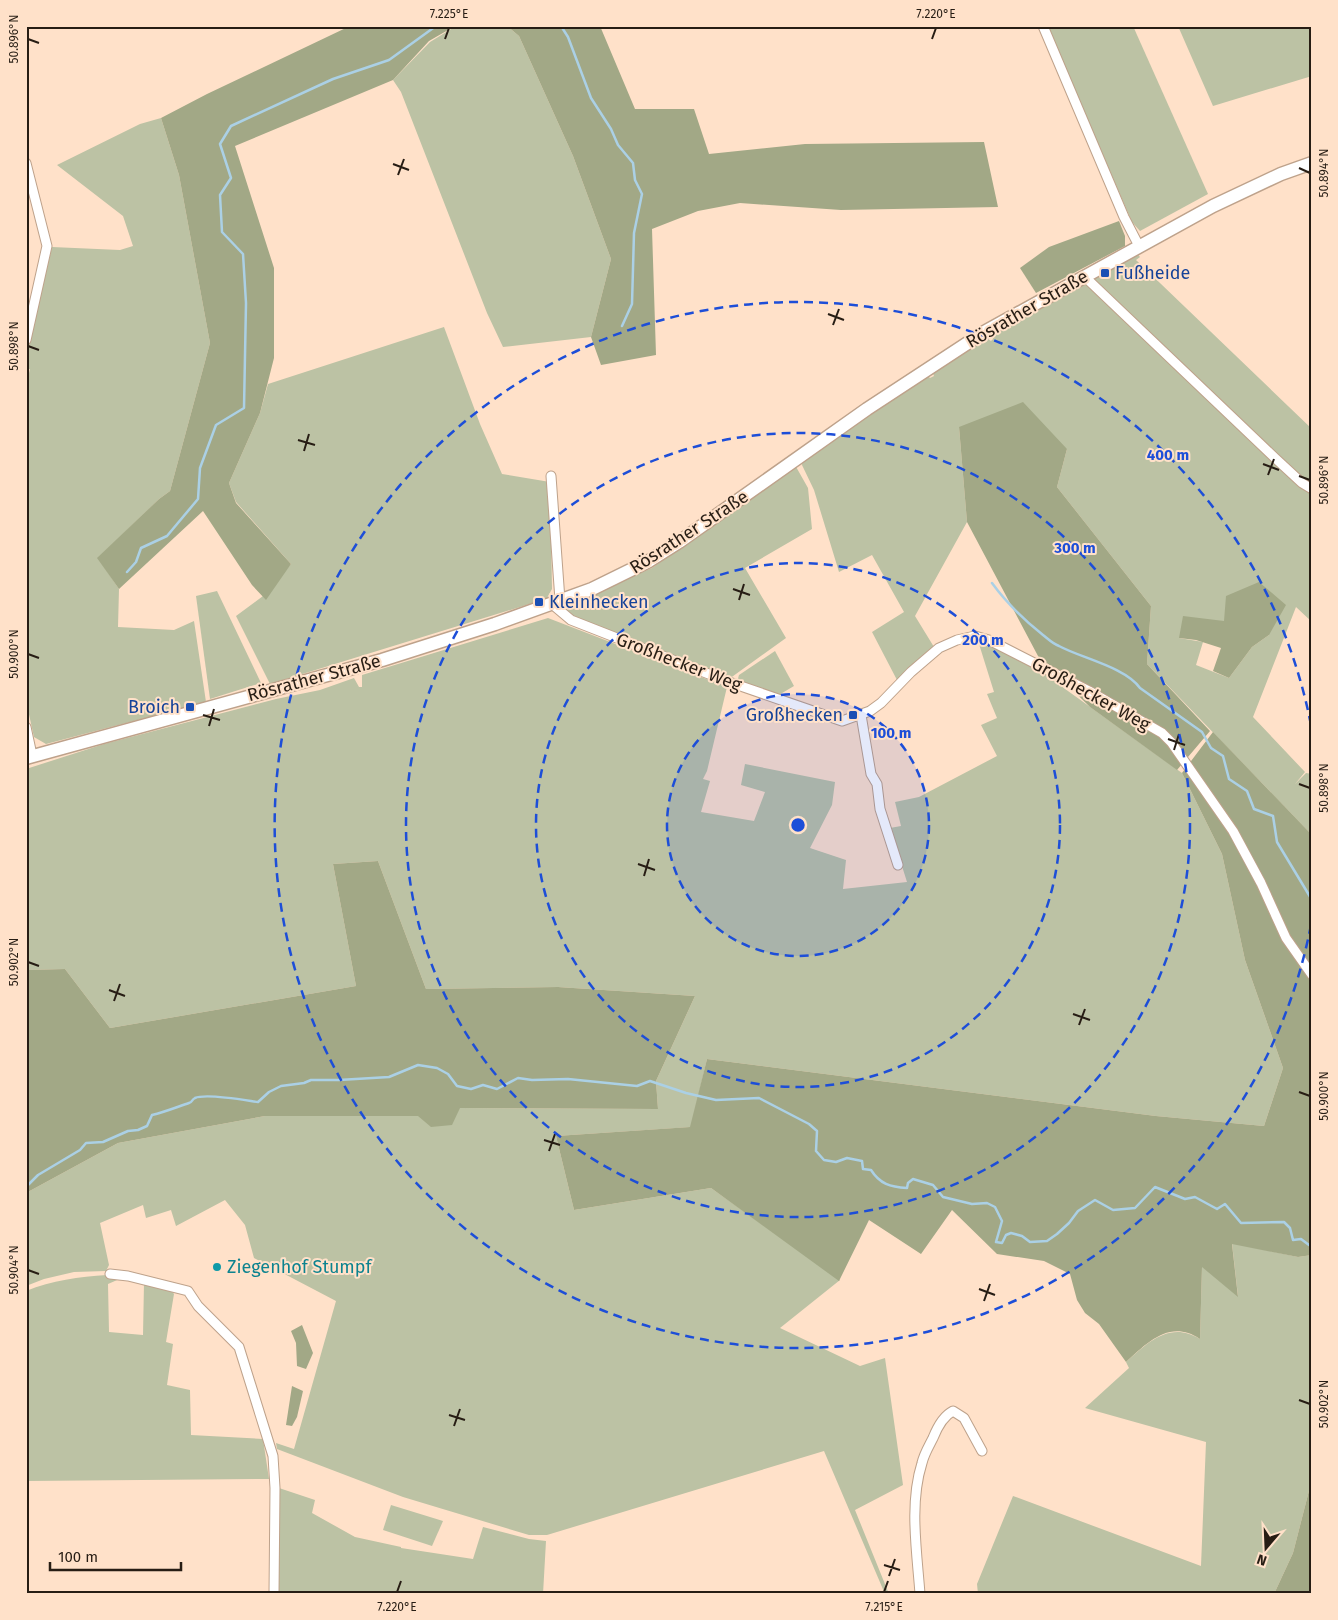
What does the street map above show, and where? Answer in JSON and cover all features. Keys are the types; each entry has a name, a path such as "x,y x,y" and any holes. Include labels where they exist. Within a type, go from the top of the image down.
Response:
{"street":[{"path":"1043,26 1124,217 1139,246"},
{"path":"26,163 47,246 26,340"},
{"name":"Rösrather Straße","path":"29,757 382,660 495,624 557,599 592,589 649,562 920,373 986,331 1239,193 1281,174 1312,163"},
{"path":"1084,276 1275,458 1312,490"},
{"path":"551,476 557,599"},
{"name":"Großhecker Weg","path":"557,599 571,620 729,682 842,721 872,710 939,648 957,640 975,636 989,640 1128,712 1162,733 1171,742 1233,831 1286,938 1312,975"},
{"path":"860,715 871,774 877,784 880,809 898,865"},
{"path":"26,728 29,757"},
{"path":"110,1274 128,1276 188,1291 198,1306 239,1346 273,1456 275,1488 274,1594"},
{"path":"920,1594 916,1502 922,1461 942,1421 953,1411 964,1418 982,1451"}],"green space":[{"path":"350,26 455,26 429,41 393,80 235,146 274,268 274,358 260,413 229,483 236,503 291,564 266,600 252,585 203,511 119,589 97,558 159,499 170,491 210,343 179,175 161,118"},
{"path":"456,26 507,26 519,36 573,156 611,259 591,337 503,347 487,313 401,92 393,80 430,42"},
{"path":"507,26 600,26 635,109 694,109 709,154 805,144 984,142 998,207 841,210 740,203 698,211 652,229 656,355 601,365 591,337 611,259 573,156 519,36"},
{"path":"1047,26 1133,26 1208,194 1140,231 1132,222"},
{"path":"1178,26 1312,26 1312,76 1213,106"},
{"path":"161,118 179,175 210,343 170,491 159,499 98,558 119,589 118,627 174,630 194,621 206,702 46,744 34,737 26,701 26,385 30,369 26,369 26,358 52,247 120,250 133,246 123,216 57,165 140,124"},
{"path":"1119,221 1125,236 1125,246 1036,293 1020,268 1049,247"},
{"path":"1135,251 1140,257 1136,260 1312,429 1312,485 1269,449 1089,278"},
{"path":"1082,283 1091,286 1312,492 1312,622 1296,607 1253,717 1305,772 1295,784 1306,773 1312,774 1312,835 1147,664 1151,606 1057,487 1067,449 959,427 967,522 915,616 934,647 897,680 872,632 904,612 872,555 839,572 814,490 802,465 803,460 927,375 930,378 934,376 932,371 985,337 991,341 993,339 991,333","holes":["1224,621 1269,635 1252,647 1229,678 1196,665 1203,642 1179,638"]},
{"path":"444,327 480,424 502,474 550,482 552,589 547,598 270,684 236,616 263,596 291,564 236,502 229,483 260,413 268,384"},
{"path":"1023,402 1067,449 1057,487 1151,606 1147,664 1210,731 1177,770 1090,707 1038,656 967,522 959,427"},
{"path":"795,465 808,488 812,529 745,568 786,638 729,679 573,618 567,612 567,604 652,568"},
{"path":"1259,582 1286,605 1269,635 1252,647 1229,678 1213,671 1221,648 1196,640 1179,638 1183,616 1224,621 1226,596"},
{"path":"217,591 261,683 210,699 196,596"},
{"path":"548,618 727,687 707,771 703,779 710,781 701,812 754,821 765,792 741,785 745,764 835,782 832,805 810,848 846,860 843,889 907,882 890,828 901,826 895,802 919,797 997,756 981,725 997,718 987,694 994,692 979,644 1002,650 1029,663 1182,773 1222,854 1245,960 1283,1068 1264,1126 1156,1116 707,1059 691,1127 556,1136 574,1210 711,1188 840,1280 780,1328 860,1366 885,1358 903,1485 855,1510 889,1594 885,1594 824,1451 547,1535 529,1535 403,1497 277,1449 276,1443 294,1449 336,1301 254,1258 245,1225 225,1200 176,1226 171,1210 146,1218 143,1205 100,1223 109,1265 106,1271 74,1272 44,1279 26,1286 26,1193 118,1143 265,1116 418,1116 459,1108 658,1109 656,1081 695,996 558,987 426,989 378,861 333,864 356,986 110,1028 65,969 26,970 26,769 104,744 276,699 320,690 354,678 359,687 362,687 362,675"},
{"path":"775,651 794,686 777,696 737,682 739,675"},
{"path":"1213,732 1312,835 1312,1255 1298,1257 1232,1244 1238,1297 1202,1267 1200,1339 1189,1333 1169,1332 1151,1341 1126,1362 1099,1324 1085,1313 1077,1300 1070,1274 1044,1261 997,1254 952,1210 921,1254 869,1220 839,1281 711,1188 574,1210 556,1136 690,1127 707,1059 1156,1116 1264,1126 1283,1068 1245,960 1222,854 1182,773"},
{"path":"378,861 426,989 558,987 695,996 656,1081 658,1109 460,1108 452,1125 431,1127 418,1116 265,1116 118,1143 26,1193 26,970 65,969 110,1028 356,986 333,864"},
{"path":"1232,1243 1298,1257 1312,1255 1312,1479 1293,1553 1274,1594 978,1594 977,1584 1013,1496 1201,1566 1206,1442 1085,1408 1129,1368 1126,1362 1151,1341 1169,1333 1179,1332 1200,1339 1202,1266 1238,1296"},
{"path":"107,1275 124,1277 108,1284 109,1332 143,1335 144,1283 171,1290 174,1294 166,1342 173,1344 167,1385 190,1390 191,1435 263,1439 269,1479 26,1481 26,1291 66,1280"},
{"path":"302,1325 313,1353 306,1369 297,1366 296,1343 291,1331"},
{"path":"292,1386 303,1391 297,1417 292,1426 286,1425"},
{"path":"1312,1479 1312,1594 1274,1594 1293,1553"},
{"path":"279,1488 315,1500 312,1513 355,1537 401,1548 473,1559 483,1527 529,1539 546,1541 543,1594 277,1594"},
{"path":"391,1505 443,1521 432,1546 383,1530"}],"waterway":[{"path":"127,572 136,562 141,548 167,536 198,499 200,468 216,425 244,408 246,303 243,254 222,232 220,195 231,178 220,144 231,126 333,79 389,60 436,26"},
{"path":"561,26 568,37 591,98 611,129 618,145 633,163 635,180 642,194 634,233 632,304 622,326"},
{"path":"992,583 1016,611 1053,643 1124,674 1140,688 1202,732 1211,748 1223,756 1229,779 1247,791 1254,809 1273,816 1277,842 1312,900"},
{"path":"26,1187 38,1175 80,1150 86,1143 103,1142 128,1131 138,1130 147,1126 152,1115 190,1103 195,1098 216,1097 258,1102 269,1092 281,1086 304,1083 311,1080 389,1077 418,1065 437,1068 448,1074 457,1086 471,1089 483,1085 497,1089 518,1078 532,1080 568,1079 637,1086 650,1081 686,1093 716,1100 759,1098 809,1124 817,1131 816,1151 824,1160 836,1162 847,1158 862,1161 863,1169 871,1170 878,1179 891,1186 907,1188 908,1183 913,1179 933,1185 943,1197 972,1204 987,1203 995,1207 1002,1221 996,1242 1002,1243 1006,1235 1011,1233 1022,1236 1030,1242 1047,1241 1069,1223 1078,1211 1095,1200 1113,1210 1135,1208 1155,1187 1185,1199 1195,1197 1217,1209 1225,1204 1241,1223 1284,1222 1290,1228 1293,1240 1301,1239 1309,1245 1312,1244"}],"place":[{"name":"Fußheide","path":"1105,273"},
{"name":"Kleinhecken","path":"539,602"},
{"name":"Broich","path":"190,707"},
{"name":"Großhecken","path":"853,715"},
{"name":"Ziegenhof Stumpf","path":"217,1267"}]}
